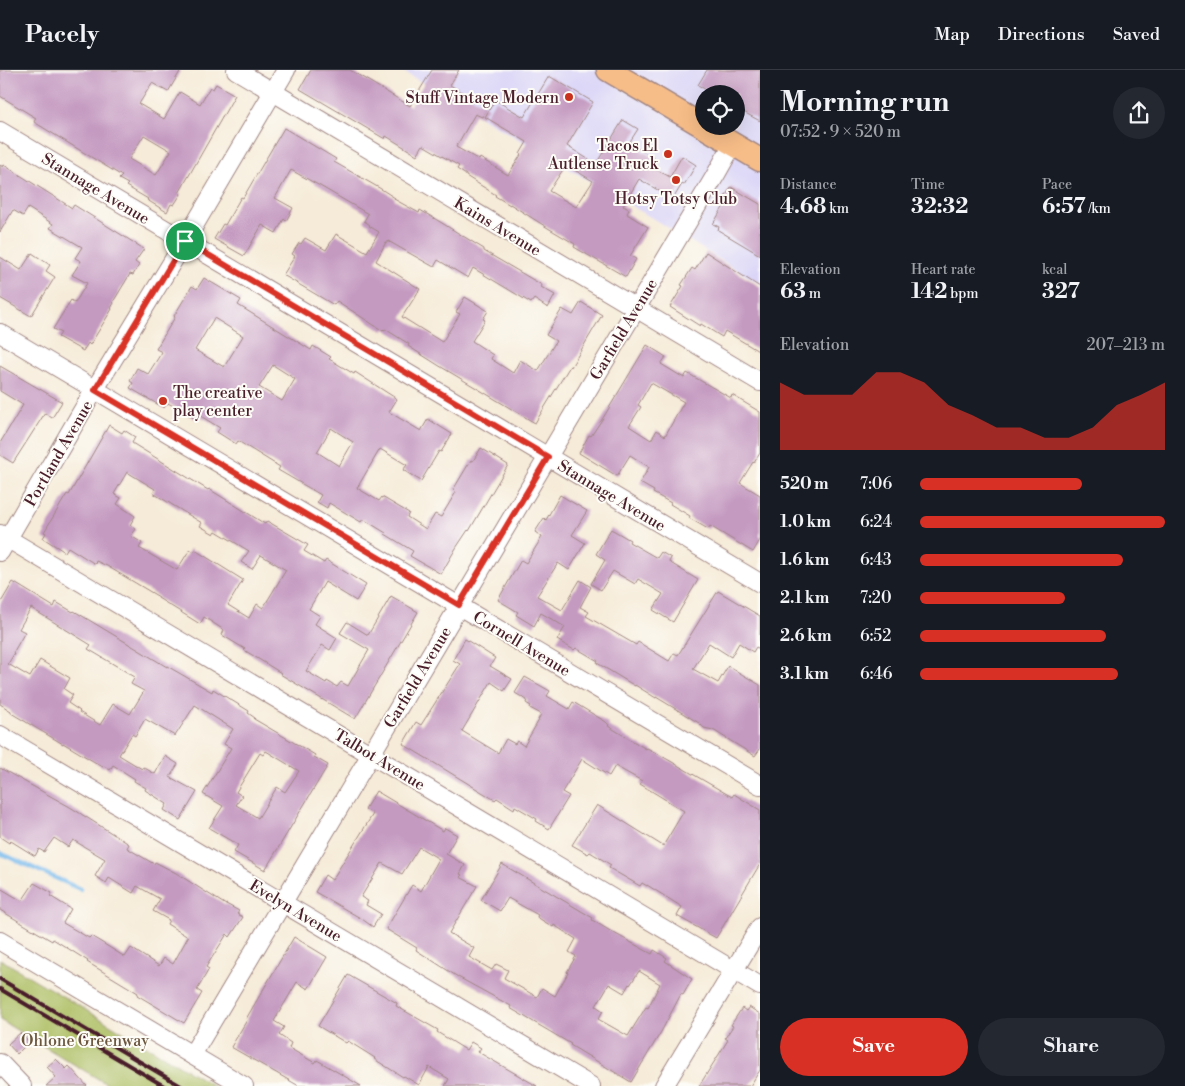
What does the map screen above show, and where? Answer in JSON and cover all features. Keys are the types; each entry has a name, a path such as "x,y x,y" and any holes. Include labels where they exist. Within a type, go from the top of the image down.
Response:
{"main road":[{"path":"608,70 760,160"}],"street":[{"name":"Kains Avenue","path":"236,70 760,382"},
{"name":"Portland Avenue","path":"3,541 286,70"},
{"name":"Stannage Avenue","path":"0,131 760,583"},
{"name":"Garfield Avenue","path":"192,1055 636,309 732,144"},
{"name":"Cornell Avenue","path":"0,333 760,785"},
{"name":"Talbot Avenue","path":"3,541 371,754 760,986"},
{"name":"Evelyn Avenue","path":"0,735 591,1086"},
{"path":"664,1086 760,927"},
{"path":"0,941 244,1086"},
{"path":"0,1063 22,1086"}],"shaded area":[{"path":"401,70 760,70 760,284 662,224"}],"green space":[{"name":"Ohlone Greenway","path":"0,959 214,1086 110,1086 0,1020"}],"building":[{"path":"0,70 181,70 168,92 152,83 139,104 164,119 180,92 200,104 210,87 213,89 216,84 235,95 179,193 181,194 174,205 171,204 167,212 126,186 128,184 119,179 122,176 34,122 36,118 0,96","holes":["144,135 171,151 156,175 129,159"]},
{"path":"311,70 350,70 410,106 432,70 459,70 450,85 488,107 482,117 475,114 456,147 479,160 480,158 508,175 527,142 485,117 495,100 524,117 549,76 593,102 567,146 596,164 623,120 638,129 629,143 654,158 650,166 670,177 682,156 696,165 673,199 639,179 623,206 629,209 627,214 648,227 630,256 636,259 626,277 574,247 575,244 495,196 457,169 459,166 423,145 417,155 386,136 385,139 300,89","holes":["566,165 593,181 576,207 549,191"]},
{"path":"707,70 760,70 760,121 745,113 745,85 698,85"},
{"path":"284,128 336,159 334,162 381,189 394,199 419,213 420,210 437,220 555,295 548,308 534,299 531,303 473,268 468,278 438,260 434,267 388,241 386,242 376,261 420,289 402,317 442,342 460,314 456,312 465,297 488,311 483,319 485,320 472,341 493,355 491,359 513,373 520,360 538,371 556,341 546,335 562,309 573,315 581,302 602,315 535,423 438,365 385,329 383,331 337,301 334,305 283,275 295,256 292,254 299,243 301,244 305,238 326,250 336,234 367,252 379,232 364,221 368,214 320,186 291,170 275,198 293,208 286,221 284,219 276,233 262,225 244,256 214,239 223,224 225,225 241,197 243,198"},
{"path":"0,165 3,167 4,165 72,208 74,205 144,249 135,262 139,265 133,275 130,274 113,302 112,309 90,345 88,343 83,351 58,337 61,333 53,329 71,300 75,303 87,283 72,275 81,261 75,258 82,247 50,228 53,224 28,208 23,216 13,210 0,232"},
{"path":"731,187 760,204 760,255 718,230 719,227 713,224 724,206 721,204"},
{"path":"706,252 760,287 760,352 725,331 722,337 701,324 700,326 670,307 692,268 695,270"},
{"path":"32,253 50,265 46,271 55,277 31,316 0,298 0,257 21,270"},
{"path":"204,278 241,300 238,305 311,350 313,346 331,357 329,359 354,374 355,372 397,399 389,412 421,431 428,419 452,434 421,481 403,470 407,465 380,449 357,488 379,501 382,497 409,513 407,517 426,529 435,514 441,517 456,492 453,490 471,460 473,461 481,448 508,465 441,574 410,556 413,551 363,519 361,522 329,503 327,508 317,502 321,495 278,470 280,467 238,441 236,444 217,432 220,428 199,415 196,419 168,403 164,408 130,388 133,383 130,381 137,368 148,374 162,352 156,349 174,316 192,286 197,289","holes":["214,318 243,336 224,367 195,350","273,365 295,379 282,401 259,387","331,428 353,442 339,466 317,452"]},
{"path":"647,345 666,357 661,364 684,378 687,373 731,398 732,395 760,412 760,453 740,483 760,495 760,540 753,552 710,526 708,529 689,518 690,516 640,483 649,467 630,455 617,476 579,453 589,435 591,436","holes":["651,383 684,402 665,436 657,430 651,440 629,426 641,407 638,405"]},
{"path":"0,366 62,402 52,418 45,413 13,463 0,455 0,443 23,405 0,391"},
{"path":"109,425 122,433 124,430 135,437 132,443 208,490 265,524 267,521 308,545 304,551 324,563 326,560 366,585 356,601 325,582 309,609 320,616 315,624 337,638 330,650 322,645 306,671 337,687 341,682 348,686 369,650 340,633 347,622 368,635 391,596 418,612 355,719 244,650 222,635 224,630 204,617 200,624 107,566 96,561 95,564 68,547 65,552 43,538 46,533 44,532 67,494 69,495","holes":["127,472 155,489 153,493 202,523 200,526 214,534 216,531 249,551 241,562 252,569 261,555 286,570 263,608 257,604 249,618 228,605 243,580 195,550 194,552 190,549 177,570 139,548 142,543 131,536 136,529 130,525 135,516 117,504 121,498 114,494"]},
{"path":"560,495 587,511 572,535 585,543 569,570 558,563 537,596 562,610 580,580 591,587 580,607 589,612 586,616 636,645 638,642 669,661 674,653 678,655 718,591 760,616 760,649 756,647 753,652 739,643 731,657 709,643 693,669 718,683 728,666 760,685 760,749 755,756 713,730 704,728 699,723 597,663 598,661 576,648 574,650 557,640 565,627 541,613 534,626 516,615 518,612 498,600 521,560 526,563 542,537 535,532 544,518 546,520"},
{"path":"611,529 657,558 661,552 671,558 669,562 698,580 673,622 653,610 663,594 638,579 635,584 613,571 601,590 591,584 605,560 596,554"},
{"path":"13,582 54,607 56,602 212,692 213,689 249,711 248,713 254,719 315,755 314,757 328,765 265,870 234,852 238,845 209,828 223,806 203,794 231,748 224,744 233,729 195,705 175,736 145,719 135,736 132,734 119,755 142,769 143,767 155,774 165,756 178,764 170,777 197,792 180,820 164,810 167,804 145,790 146,788 134,781 135,779 113,765 110,770 103,767 11,713 11,711 0,704 0,604","holes":["31,608 91,645 88,649 135,677 131,684 144,691 130,714 113,704 100,725 68,703 73,695 64,689 70,678 40,660 30,677 8,664 25,632 19,629","266,751 299,771 285,792 277,787 258,818 236,805 242,796 236,792 260,753 263,755"]},
{"path":"465,639 495,658 490,666 512,679 504,691 491,682 462,731 498,753 506,739 515,744 517,741 524,746 539,720 541,714 530,708 531,706 526,703 527,700 515,693 525,677 550,691 547,696 569,709 573,702 646,749 660,755 732,797 734,794 760,810 760,864 716,938 677,916 682,907 647,885 642,883 640,886 609,868 611,865 590,852 588,854 572,845 597,805 663,846 684,811 640,784 642,781 615,766 609,776 582,759 562,792 569,796 549,829 536,821 537,819 515,806 514,809 497,798 495,800 403,744 416,722 421,725 460,664 453,660"},
{"path":"0,768 70,807 129,844 127,848 154,864 155,862 176,873 226,905 239,911 237,914 243,917 230,937 227,934 206,967 209,969 197,990 202,993 184,1023 137,995 138,993 53,939 52,941 0,910 0,888 22,901 34,883 52,893 50,896 71,909 63,923 89,938 91,936 125,957 131,948 159,966 164,958 173,964 188,937 167,924 169,920 153,911 160,899 137,886 133,893 109,878 106,883 95,876 105,859 73,840 68,847 54,838 44,852 39,849 35,856 11,841 9,843 0,837"},
{"path":"376,791 443,831 445,828 457,835 446,854 465,865 460,877 477,886 449,933 474,948 469,957 492,970 496,964 508,970 504,978 537,997 542,988 555,996 576,956 569,952 576,939 554,925 553,927 537,917 538,915 508,898 500,911 481,900 502,864 593,918 592,920 612,932 652,954 654,950 667,958 665,961 692,979 683,995 681,994 631,1082 510,1008 511,1006 458,977 386,929 412,885 421,891 439,859 419,847 402,874 382,863 361,897 368,901 366,905 381,914 373,927 315,892 325,875 332,880 373,814 365,809","holes":["639,971 660,984 648,1008 646,1007 628,1036 598,1019 603,1011 596,1006 609,984 624,993"]},
{"path":"294,937 327,957 308,989 297,982 274,1021 284,1027 279,1035 291,1043 289,1048 315,1063 317,1060 361,1086 299,1086 231,1047"},
{"path":"348,975 397,1003 396,1006 438,1030 437,1032 466,1050 471,1042 481,1048 478,1052 537,1086 445,1086 449,1079 429,1067 419,1085 403,1077 348,1041 346,1043 318,1026"},
{"path":"749,1007 760,1014 760,1070 750,1086 699,1086 728,1040 725,1038 733,1026 731,1025 742,1008 746,1011"},
{"path":"20,1033 29,1042 17,1054 8,1044"},
{"path":"56,1059 66,1069 69,1066 87,1086 46,1086 56,1077 47,1067"}],"waterway":[{"path":"0,853 80,889"}],"railway":[{"path":"0,979 181,1086"},
{"path":"0,989 164,1086"}],"place":[{"name":"Stuff Vintage Modern","path":"569,97"},
{"name":"Tacos El Autlense Truck","path":"668,154"},
{"name":"Hotsy Totsy Club","path":"676,180"},
{"name":"The creative play center","path":"163,401"}],"route":[{"path":"185,241 548,457 459,605 95,390 185,241"}]}
